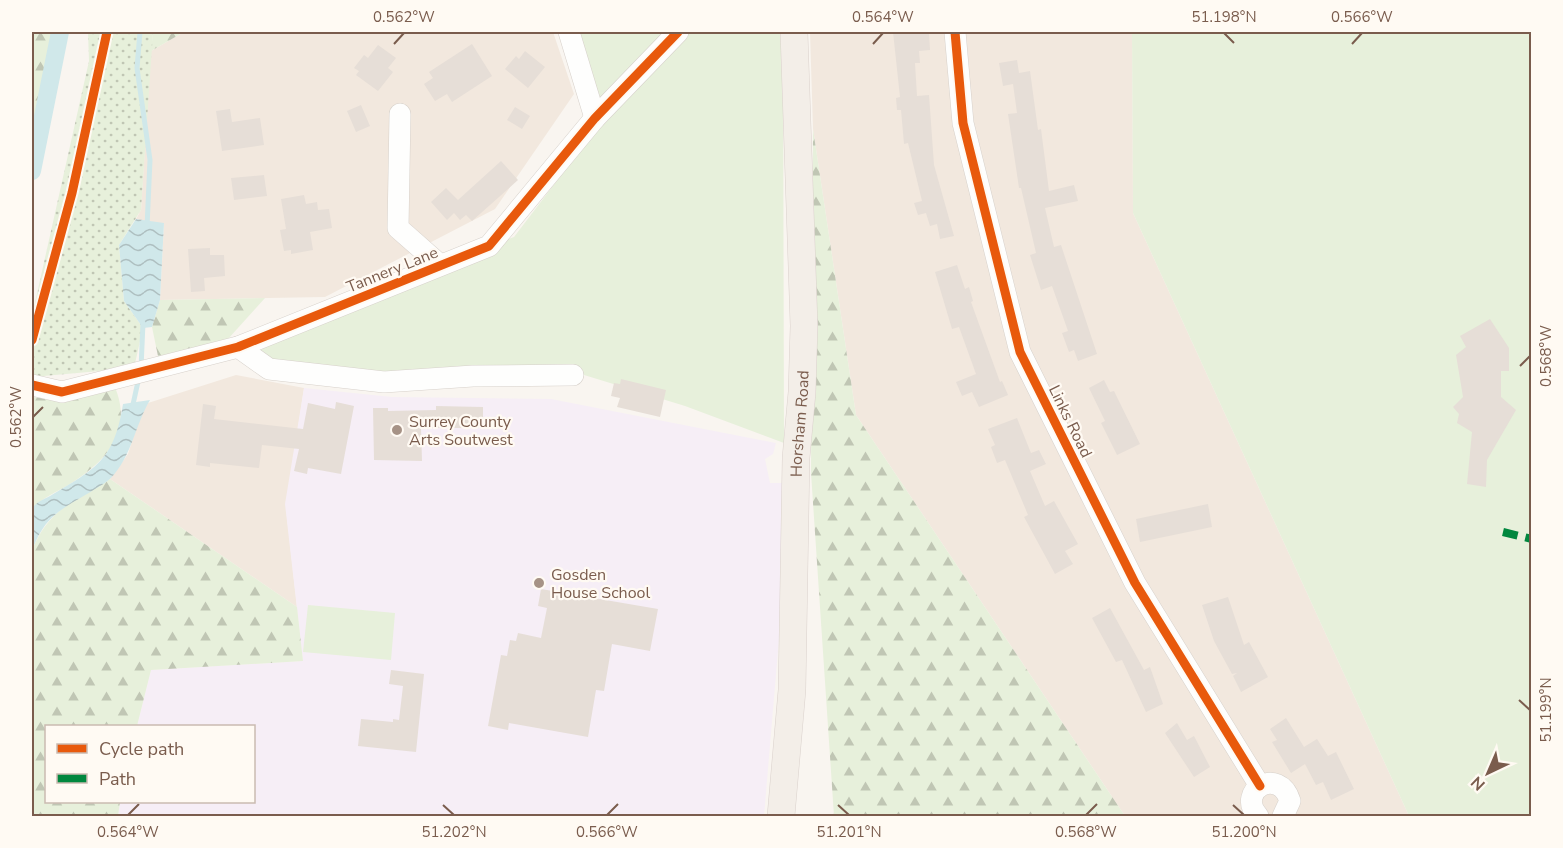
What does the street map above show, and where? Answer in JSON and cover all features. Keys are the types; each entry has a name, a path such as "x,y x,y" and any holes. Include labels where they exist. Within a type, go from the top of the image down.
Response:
{"main road":[{"name":"Horsham Road","path":"781,816 792,690 796,458 802,392 804,326 794,32"}],"street":[{"path":"569,32 595,118"},
{"name":"Tannery Lane","path":"32,385 62,392 238,347 489,246 595,118 678,32"},
{"name":"Links Road","path":"955,32 963,123 1020,352 1135,583 1260,786"},
{"path":"400,114 398,228 440,265"},
{"path":"238,347 269,369 384,382 473,376 573,375"},
{"path":"1258,816 1252,808 1251,801 1260,786 1274,783 1284,789 1290,801 1282,816"}],"shaded area":[{"path":"184,32 553,32 574,94 495,209 325,297 160,300 164,224 136,219 141,210 151,51"},
{"path":"810,32 1132,32 1133,213 1409,816 1125,816 856,415 813,129"},
{"path":"236,375 304,388 286,508 297,607 110,479 128,454 140,416 148,403"},
{"name":"Gosden House School","path":"304,388 392,397 551,399 776,443 773,454 765,459 770,483 786,483 782,603 764,816 118,816 120,803 255,803 255,725 137,725 151,670 303,661 285,504"}],"green space":[{"path":"32,32 52,32 32,128"},
{"path":"88,32 153,32 141,210 119,245 124,301 143,328 134,368 32,377 32,316 89,61"},
{"path":"153,32 184,32 151,51"},
{"path":"576,32 783,32 784,443 685,406 558,367 266,375 231,344 514,237 601,123"},
{"path":"1132,32 1531,32 1531,816 1409,816 1133,213"},
{"path":"813,129 856,415 1125,816 834,816 811,473"},
{"path":"265,298 228,339 159,361 152,327 160,300"},
{"path":"114,385 121,416 114,442 96,465 84,475 45,499 32,510 32,397 58,400"},
{"path":"110,479 297,607 303,661 151,670 137,725 45,725 45,803 120,803 118,816 32,816 32,551 45,526 73,500"},
{"path":"308,605 395,613 391,660 303,652"}],"water":[{"path":"136,219 164,223 160,300 152,327 143,328 124,301 119,245"},
{"path":"150,400 124,460 111,478 55,515 42,529 32,551 30,519 35,505 80,478 101,461 114,438 123,404"}],"building":[{"path":"893,32 929,33 930,50 919,51 920,63 915,63 917,96 929,95 934,165 954,236 940,239 937,224 930,226 926,213 918,215 914,203 922,201 908,143 904,144 901,110 897,110 896,98 900,97"},
{"path":"472,44 492,76 452,102 447,94 435,101 424,84 433,78 429,72"},
{"path":"378,45 396,58 388,68 393,72 378,91 356,75 359,71 354,68 364,55 368,58"},
{"path":"525,51 545,67 528,88 505,69 516,56 519,59"},
{"path":"1017,60 1019,73 1030,71 1049,191 1074,185 1078,201 1045,208 1054,247 1061,245 1097,354 1078,361 1074,350 1069,352 1062,333 1068,331 1052,286 1041,290 1030,255 1036,253 1021,188 1019,188 1008,114 1017,113 1013,84 1003,86 999,63"},
{"path":"361,105 370,126 356,132 347,111"},
{"path":"515,107 530,116 522,129 507,120"},
{"path":"230,109 232,122 260,118 264,145 222,151 216,111"},
{"path":"501,161 518,180 472,221 466,215 460,220 454,213 447,220 431,202 446,188 458,200"},
{"path":"264,175 267,196 234,200 231,178"},
{"path":"304,195 306,204 317,202 318,210 329,209 332,228 310,232 313,250 291,254 291,250 284,251 280,230 286,229 281,199"},
{"path":"210,248 210,255 224,255 225,276 204,278 205,291 191,292 188,249"},
{"path":"957,265 965,289 969,287 973,301 971,302 1000,382 1002,381 1008,395 979,407 972,392 962,396 956,382 976,374 959,327 952,329 935,272"},
{"path":"1490,319 1509,348 1509,371 1501,371 1501,397 1516,410 1487,460 1486,487 1467,484 1472,432 1457,423 1459,414 1453,407 1463,397 1456,355 1466,347 1460,336"},
{"path":"621,379 666,390 660,417 617,407 620,398 611,396 614,383 620,384"},
{"path":"1104,380 1110,392 1114,391 1140,444 1117,455 1101,423 1105,421 1089,388"},
{"path":"336,402 354,406 341,474 308,468 307,474 294,471 299,449 262,445 259,468 210,463 210,467 196,465 203,404 216,406 214,419 303,429 308,403 335,409"},
{"path":"436,406 483,407 483,428 421,428 422,461 374,460 373,408 388,408 388,411 436,410"},
{"path":"1017,418 1031,453 1039,450 1046,464 1030,471 1045,506 1054,501 1078,544 1065,551 1073,564 1055,574 1024,517 1028,515 1005,460 997,463 991,447 995,445 988,429"},
{"path":"1208,504 1212,527 1140,542 1136,519"},
{"path":"541,589 658,609 650,651 612,644 604,691 596,690 588,737 509,723 508,730 488,726 501,655 507,656 510,640 516,641 518,633 541,638 547,608 538,606"},
{"path":"1228,597 1244,645 1249,642 1268,677 1241,692 1233,676 1237,673 1232,674 1214,641 1202,605"},
{"path":"1110,608 1144,670 1150,667 1163,704 1146,712 1122,660 1116,662 1092,618"},
{"path":"391,670 424,674 416,752 358,746 361,719 393,722 393,719 399,720 403,686 389,684"},
{"path":"1286,718 1304,747 1317,739 1328,756 1336,752 1354,789 1331,800 1323,782 1316,785 1305,764 1291,773 1272,742 1277,740 1270,729"},
{"path":"1177,723 1187,740 1194,736 1210,767 1194,777 1165,733"}],"waterway":[{"path":"32,171 60,32"},
{"path":"140,32 137,68 150,160 147,227"},
{"path":"141,368 143,323"},
{"path":"132,409 139,377"}],"marked path":[{"path":"1503,532 1532,539"}],"cycle path":[{"path":"32,340 72,193 107,32"},
{"path":"32,385 62,392 238,347 489,246 595,118 678,32"},
{"path":"955,32 963,123 1020,352 1135,583 1260,786"}],"place":[{"name":"Surrey County Arts Soutwest","path":"397,430"},
{"name":"Gosden House School","path":"539,583"}]}
